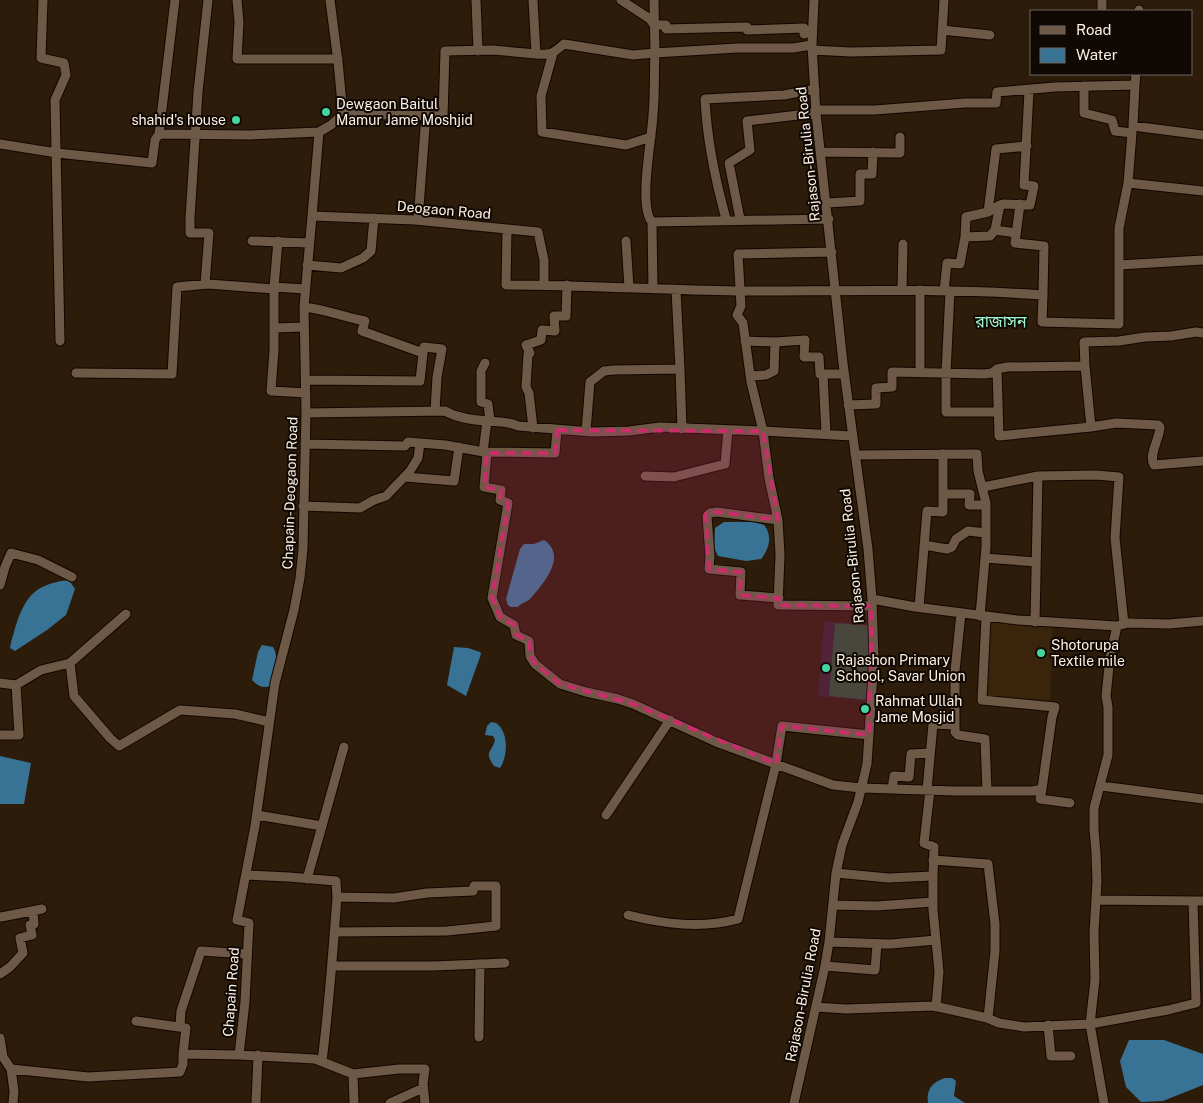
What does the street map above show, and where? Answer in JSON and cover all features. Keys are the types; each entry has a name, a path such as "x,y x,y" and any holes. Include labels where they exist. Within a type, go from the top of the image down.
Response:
{"street":[{"path":"43,0 41,58 64,63 66,75 55,100 60,341"},
{"path":"0,144 57,153 152,163 156,140 160,134 175,0"},
{"path":"205,284 209,233 190,233 194,135 208,0"},
{"path":"237,0 237,59 338,58"},
{"path":"330,0 343,114"},
{"path":"476,0 478,51"},
{"path":"533,0 536,54"},
{"path":"621,0 650,19 654,25"},
{"path":"653,289 652,222 648,217 645,191 651,138 655,53 654,0"},
{"name":"Rajason-Birulia Road","path":"794,1103 825,966 836,873 842,845 858,802 867,764 874,658 868,549 844,374 816,111 812,48 814,0"},
{"path":"651,138 626,145 542,132 541,96 554,53 564,44 633,55 737,48 812,48 851,52 941,50 944,0"},
{"path":"654,25 666,25 666,30 747,27 747,30 804,28 804,34 812,32"},
{"path":"942,30 990,35"},
{"path":"160,134 250,135 318,132 331,125 343,114 443,116 444,51 554,53"},
{"path":"1120,341 1119,228 1128,183 1136,75"},
{"path":"1084,86 1084,113 1112,120 1115,131 1132,129 1203,135"},
{"path":"740,219 729,163 750,150 748,121 816,111 874,110 965,103 996,103 997,92 1029,91 1055,87 1136,86"},
{"path":"726,219 714,174 708,139 705,99 784,95 815,89"},
{"path":"998,412 946,412 947,263 960,264 965,237 966,217 988,212 1000,205 1030,205 1034,186 1024,185 1029,91"},
{"path":"418,220 426,115"},
{"path":"312,216 318,132"},
{"path":"821,152 900,153 900,137"},
{"path":"988,212 996,149 1027,146"},
{"path":"827,203 860,201 860,174 872,174 873,152"},
{"path":"1128,183 1203,191"},
{"path":"1020,204 1015,243 1044,246 1042,322 1119,324"},
{"path":"965,237 990,236 995,230 1000,205"},
{"name":"Deogaon Road","path":"312,216 418,220 508,229 506,285 567,285 676,290 920,290 1043,295"},
{"name":"Chapain-Deogaon Road","path":"255,826 274,683 294,610 303,548 306,413 304,307 312,216"},
{"path":"307,265 341,268 363,258 371,251 374,218"},
{"path":"652,222 726,219 829,219"},
{"path":"508,229 538,232 544,260 544,285"},
{"path":"995,230 1016,233"},
{"path":"252,241 310,243"},
{"path":"278,241 274,288 274,350 271,391 306,393"},
{"path":"626,241 629,287"},
{"path":"902,244 902,290"},
{"path":"832,252 738,254 741,306 737,315 743,324 750,376 763,430 769,478 778,520 780,555 778,605 872,602 1035,622 1120,625 1203,621"},
{"path":"1119,265 1203,260"},
{"path":"76,373 172,374 178,287 205,284 305,289"},
{"path":"533,428 529,393 526,387 528,354 530,353 526,345 541,340 542,330 555,331 554,316 566,316 567,285"},
{"path":"676,290 682,428"},
{"path":"920,290 920,372"},
{"path":"304,307 316,308 338,316 365,321 362,331 423,353"},
{"path":"274,328 304,327"},
{"path":"1091,427 1084,342 1120,341 1196,332 1203,333"},
{"path":"745,341 805,340 804,357 819,358 820,374 822,374 826,434"},
{"path":"750,376 766,375 774,371 775,342"},
{"path":"306,380 420,381 424,347 442,349 437,377 435,411"},
{"path":"485,363 481,371 481,402 488,404 484,487 501,490 500,500 508,502 492,598 500,617 514,625 516,634 529,641 530,656 535,664 560,684 618,699 710,739 833,785 861,788 928,790 1033,791 1042,789"},
{"path":"848,405 876,404 876,388 892,387 892,372 984,374 992,373 996,369 1085,366"},
{"path":"586,432 590,382 604,371 680,369"},
{"path":"996,369 999,436 1116,423 1158,425 1160,432 1152,459 1154,465 1203,461"},
{"path":"822,374 844,374"},
{"path":"306,413 445,411 452,415 512,423 518,426 586,432 682,428 763,430 852,436"},
{"path":"305,444 405,446 408,442 485,452 555,454 557,430"},
{"path":"645,476 674,477 725,464 728,430"},
{"path":"303,506 360,508 386,496 405,477 418,458 420,443"},
{"path":"405,477 454,481 459,448"},
{"path":"918,607 927,511 943,512 943,454"},
{"path":"855,456 977,454 978,471 986,505 982,700 1055,707 1040,799 1070,803"},
{"path":"983,487 1038,476 1096,475 1119,477 1115,538 1120,625 1110,657 1106,696 1108,707 1108,755 1094,808 1096,853 1095,980 1090,1024 1104,1103"},
{"path":"1035,622 1038,476"},
{"path":"943,494 970,494 969,504 986,505"},
{"path":"778,520 717,512 706,516 710,556 709,569 741,572 740,595 779,598"},
{"path":"924,545 947,549 952,547 956,539 968,531 986,533"},
{"path":"0,585 11,553 38,560 72,577"},
{"path":"985,558 1036,562"},
{"path":"961,613 955,671 954,732 958,735 985,739 987,791"},
{"path":"0,683 16,685 41,670 70,663 126,614"},
{"path":"70,663 74,696 118,746 180,710 235,714 269,722"},
{"path":"0,735 19,735 16,685"},
{"path":"606,815 670,720"},
{"path":"936,1006 939,972 934,902 934,847 924,843 933,724 954,725"},
{"path":"628,915 649,920 696,926 720,924 738,919 776,764 782,726 869,735"},
{"path":"307,878 344,747"},
{"path":"892,789 894,776 909,777 911,754 930,753"},
{"path":"1101,786 1203,799"},
{"path":"257,815 322,826"},
{"name":"Chapain Road","path":"255,826 237,920 249,923 245,1002 239,1055 315,1059 353,1074"},
{"path":"934,860 988,864 995,933 988,1018"},
{"path":"836,873 888,878 933,876"},
{"path":"246,875 336,881 337,897 332,966 322,1062"},
{"path":"334,932 447,931 496,926 496,886 474,886 473,891 427,893 394,898 337,897"},
{"path":"816,1007 846,1009 936,1006 988,1018 999,1023 1024,1027 1090,1024 1196,1004 1198,901 1096,900"},
{"path":"832,904 876,906 934,902"},
{"path":"0,974 10,967 23,953 20,938 32,934 30,925 34,924 38,910 1,917"},
{"path":"829,942 891,944 936,940"},
{"path":"825,966 875,970 877,944"},
{"path":"180,1027 182,1011 201,951 248,954"},
{"path":"332,966 434,966 505,963"},
{"path":"479,1037 480,964"},
{"path":"11,1069 88,1078 155,1072 180,1072 186,1028 136,1021"},
{"path":"1048,1025 1051,1056 1071,1056"},
{"path":"0,1038 3,1057 11,1069 14,1091 13,1103"},
{"path":"183,1054 239,1055"},
{"path":"256,1103 258,1055"},
{"path":"354,1103 353,1074 399,1069 425,1069 423,1088 425,1103"},
{"path":"390,1103 423,1088"}],"highlighted area":[{"path":"557,430 763,431 778,520 717,512 706,514 709,569 741,572 740,595 779,598 778,605 872,606 869,735 782,726 776,764 633,704 560,684 535,664 530,656 529,641 516,635 514,625 500,617 492,598 508,503 500,500 501,490 484,487 487,453 555,453"}],"shaded area":[{"name":"Shotorupa Textile mile","path":"989,618 1053,625 1050,703 985,699"},
{"path":"824,621 876,626 873,701 818,696"}],"green space":[{"path":"835,623 875,626 869,700 829,696"}],"water":[{"path":"724,522 754,522 764,525 767,529 769,542 761,559 746,561 718,556 714,548 715,528"},
{"path":"544,540 551,547 554,554 551,570 530,599 518,607 511,607 506,599 520,549 524,544 534,544"},
{"path":"69,580 75,589 66,615 15,651 10,648 20,615 28,599 40,588 48,584"},
{"path":"262,645 273,647 276,656 276,666 270,686 267,687 260,686 252,680 258,652"},
{"path":"454,647 468,648 481,654 466,696 447,685"},
{"path":"491,722 496,723 500,727 505,738 505,757 500,768 494,766 489,758 489,753 495,740 493,736 485,735 487,726"},
{"path":"0,756 31,763 24,804 0,804"},
{"path":"1129,1040 1164,1040 1203,1054 1203,1085 1163,1101 1141,1102 1126,1087 1120,1061"},
{"path":"945,1078 952,1078 956,1081 954,1096 965,1103 928,1103 929,1090 933,1084"}],"place":[{"name":"Dewgaon Baitul Mamur Jame Moshjid","path":"326,112"},
{"name":"shahid's house","path":"236,120"},
{"name":"Shotorupa Textile mile","path":"1041,653"},
{"name":"Rajashon Primary School, Savar Union","path":"826,668"},
{"name":"Rahmat Ullah Jame Mosjid","path":"865,709"}],"district":[{"name":"রাজাসন","path":"1001,321"}]}
